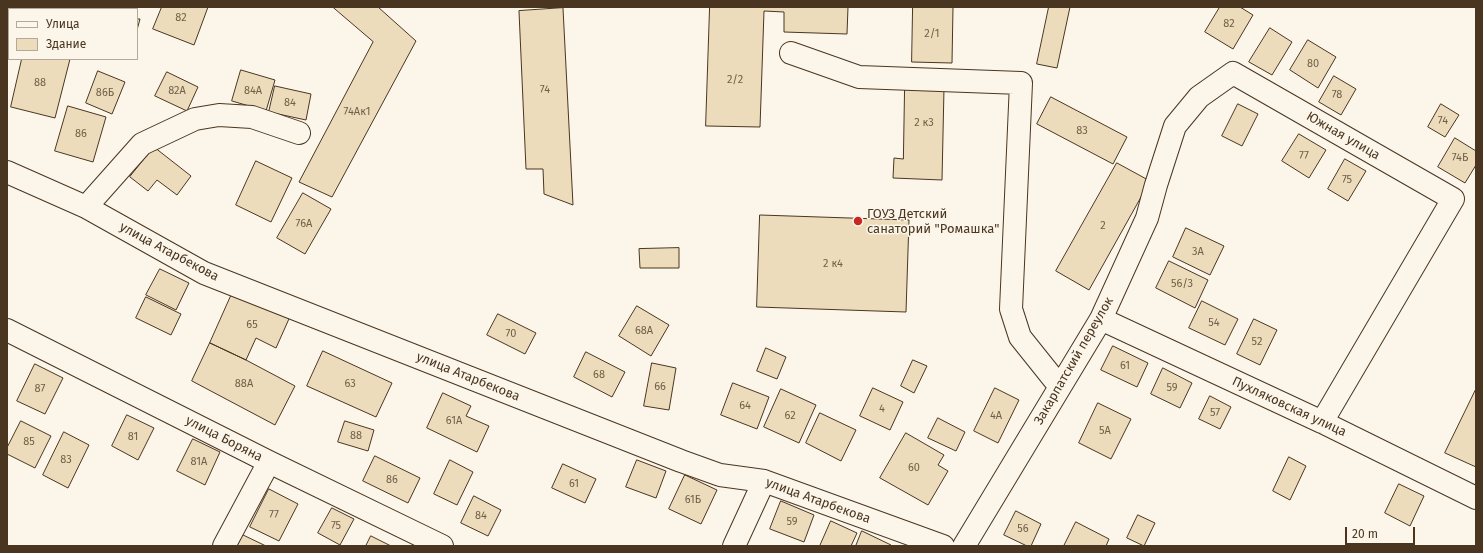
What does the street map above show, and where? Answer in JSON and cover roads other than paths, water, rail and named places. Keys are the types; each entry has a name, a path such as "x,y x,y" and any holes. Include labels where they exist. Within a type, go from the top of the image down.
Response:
{"street":[{"path":"791,53 860,77 1022,83 1011,309 1020,337 1060,386"},
{"name":"Закарпатский переулок","path":"964,546 1101,319 1147,218 1175,126 1200,97 1233,73"},
{"name":"Южная улица","path":"1233,73 1453,200 1322,422"},
{"path":"86,207 142,144 195,118 219,115 252,117 299,133"},
{"name":"улица Атарбекова","path":"7,172 86,207 204,273 681,461 720,475 764,481 943,546"},
{"name":"Пухляковская улица","path":"1101,319 1322,422 1476,498"},
{"name":"улица Боряна","path":"7,330 269,462 442,546"},
{"path":"224,546 269,462"},
{"path":"734,546 764,481"}],"place":[{"name":"ГОУЗ Детский санаторий \"Ромашка\"","path":"858,221"}]}
